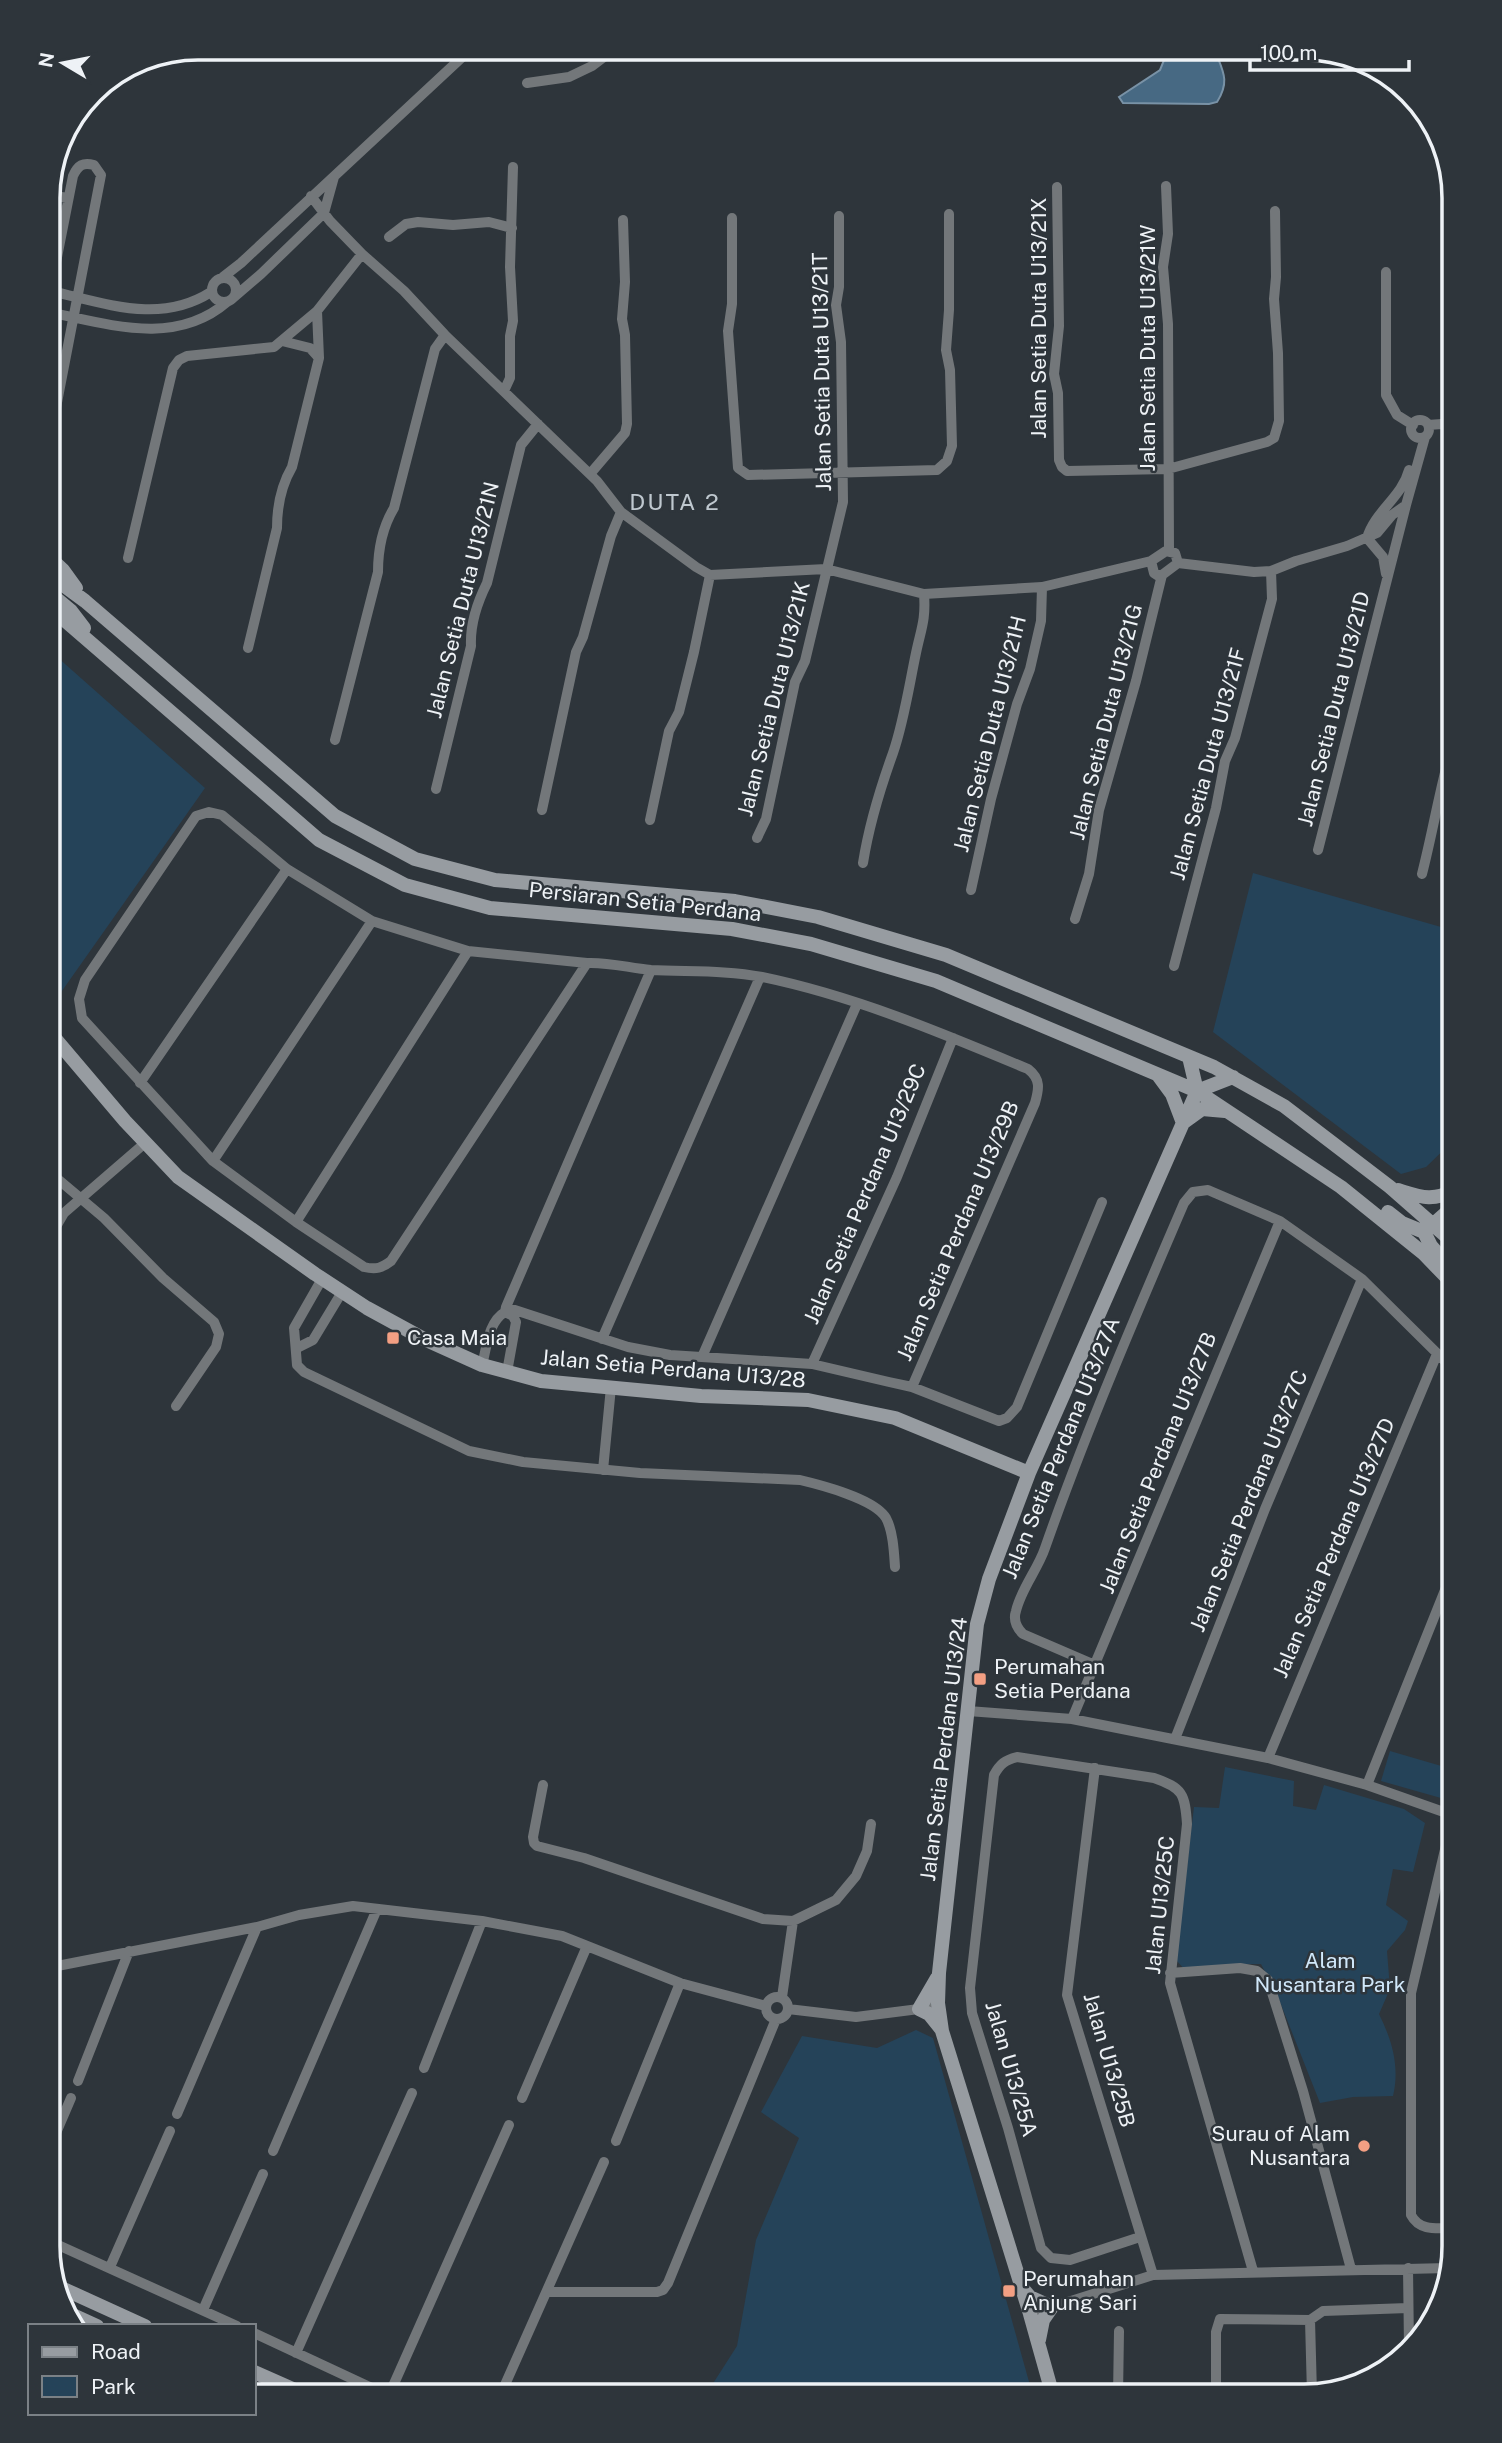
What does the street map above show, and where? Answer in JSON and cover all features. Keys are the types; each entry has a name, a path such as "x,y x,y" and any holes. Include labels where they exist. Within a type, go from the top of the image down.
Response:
{"main road":[{"path":"60,567 85,601"},
{"name":"Persiaran Setia Perdana","path":"60,583 85,601 335,816 415,859 495,880 736,901 818,917 946,955 1233,1077 1284,1106 1390,1187 1442,1234"},
{"path":"60,602 71,611 100,649"},
{"name":"Persiaran Setia Perdana","path":"60,616 320,839 405,885 490,908 732,929 811,944 936,981 1197,1091 1314,1168 1396,1230 1442,1273"},
{"name":"Jalan Setia Perdana U13/28","path":"60,1044 145,1143 178,1177 202,1196 342,1292 422,1338 482,1365 541,1381 701,1396 808,1400 895,1418 1028,1474"},
{"path":"1189,1057 1197,1091 1233,1077"},
{"path":"1157,1074 1172,1094 1183,1123 1202,1109 1229,1112"},
{"name":"Jalan Setia Perdana U13/24","path":"1050,2384 942,2031 938,2003 968,1711 978,1624 989,1579 1028,1474 1197,1091"},
{"path":"1314,1168 1356,1189 1402,1223 1429,1225 1442,1215"},
{"path":"1390,1187 1426,1198 1442,1197"},
{"path":"1442,1208 1429,1225 1430,1246 1442,1259"},
{"path":"1019,1498 1017,1484 1007,1464 1039,1450"},
{"path":"939,1973 919,2009 929,2014 942,2031"},
{"path":"1022,2288 1030,2297 1052,2307 1043,2320 1039,2345"},
{"path":"68,2292 140,2324"},
{"path":"256,2373 279,2383"}],"street":[{"path":"223,277 235,284 236,291 230,300 220,302 211,292 216,280 250,255 459,60"},
{"path":"527,83 569,77 600,60"},
{"path":"60,240 76,169 86,163 94,165 101,175 60,388"},
{"path":"504,391 510,378 510,336 513,321 510,267 513,167"},
{"path":"60,314 135,330 184,326 205,319 261,274 324,213 334,177"},
{"name":"Jalan Setia Duta U13/21W","path":"1166,186 1168,234 1163,267 1168,324 1169,551"},
{"name":"Jalan Setia Duta U13/21X","path":"1057,187 1059,326 1054,374 1058,393 1059,460 1067,471 1168,469"},
{"path":"311,196 362,254 404,290 445,335 590,474 621,512 710,575 826,569 924,594 1042,587 1151,561 1166,551 1175,553 1178,563"},
{"path":"60,197 68,198"},
{"path":"1168,469 1268,442 1274,438 1277,431 1275,211"},
{"path":"732,218 732,304 729,331 738,468 748,475 937,470 943,467 951,454 950,370 946,350 949,310 949,214"},
{"name":"Jalan Setia Duta U13/21T","path":"826,569 843,502 841,342 836,305 839,287 839,215"},
{"path":"60,220 64,220"},
{"path":"590,474 625,433 627,424 625,334 622,319 625,282 623,220"},
{"path":"389,237 406,224 418,222 453,225 489,222 512,228"},
{"path":"128,558 173,368 179,360 187,356 274,346 317,311 362,254"},
{"path":"1386,272 1386,395 1397,415 1413,425"},
{"path":"60,292 139,310 170,310 196,302 211,292"},
{"path":"248,649 277,528 277,510 285,479 292,467 319,358 317,311"},
{"path":"335,740 378,572 378,555 385,523 394,508 435,349 445,335"},
{"path":"282,341 310,348 319,358"},
{"path":"1413,425 1420,421 1428,425 1442,424"},
{"name":"Jalan Setia Duta U13/21N","path":"436,789 471,646 473,621 479,598 487,583 521,445 538,424"},
{"path":"1413,425 1412,431 1421,437"},
{"path":"1367,538 1371,524 1407,478 1421,437 1429,430 1428,425"},
{"name":"Jalan Setia Duta U13/21D","path":"1318,850 1421,437"},
{"path":"1151,561 1154,573 1162,575 1178,563 1254,572 1271,571 1367,538 1377,533 1392,515 1406,505"},
{"path":"542,810 576,652 583,637 611,536 621,512"},
{"path":"1367,538 1383,557 1387,577"},
{"name":"Jalan Setia Duta U13/21K","path":"757,838 766,819 789,706 795,682 805,661 826,569"},
{"name":"Jalan Setia Duta U13/21F","path":"1174,966 1216,808 1225,761 1235,738 1272,599 1271,571"},
{"path":"650,820 669,731 678,712 694,652 710,575"},
{"name":"Jalan Setia Duta U13/21G","path":"1075,919 1089,874 1099,810 1136,681 1162,575"},
{"name":"Jalan Setia Duta U13/21H","path":"971,890 1017,704 1030,669 1041,621 1042,587"},
{"path":"863,863 885,771 893,753 913,676 925,616 924,594"},
{"path":"1422,874 1442,784"},
{"path":"587,963 391,1261 374,1270 364,1267 296,1222 213,1161 82,1018 79,999 85,980 196,816 209,811 222,816 287,869 372,921 468,951 587,963 605,962 651,970 678,969 760,977 906,1019 953,1038"},
{"path":"140,1083 287,869"},
{"path":"213,1161 372,921"},
{"path":"296,1222 468,951"},
{"path":"482,1365 496,1318 505,1310 651,970"},
{"path":"602,1339 760,977"},
{"path":"702,1357 857,1004"},
{"name":"Jalan Setia Perdana U13/29B","path":"912,1387 1039,1090 1038,1081 1028,1069 953,1038"},
{"name":"Jalan Setia Perdana U13/29C","path":"812,1364 897,1177 953,1038"},
{"path":"60,1220 79,1198 145,1143"},
{"path":"60,1181 104,1218 163,1278 217,1327 216,1347 176,1406"},
{"name":"Jalan Setia Perdana U13/27A","path":"1095,1665 1023,1634 1018,1629 1015,1614 1041,1558 1075,1463 1184,1203 1193,1192 1208,1191 1280,1221"},
{"path":"505,1310 602,1339 670,1355 812,1364 912,1387 999,1421 1007,1418 1017,1407 1102,1202"},
{"path":"1280,1221 1362,1279 1442,1359"},
{"name":"Jalan Setia Perdana U13/27B","path":"1072,1719 1280,1221"},
{"path":"322,1279 294,1328 297,1365 304,1372 469,1451 523,1462 640,1474 800,1480 817,1484 873,1505 882,1513 887,1520 895,1567"},
{"name":"Jalan Setia Perdana U13/27C","path":"1175,1739 1265,1509 1362,1279"},
{"path":"297,1348 313,1340 342,1292"},
{"path":"505,1310 516,1322 507,1372"},
{"name":"Jalan Setia Perdana U13/27D","path":"1268,1758 1437,1354"},
{"path":"603,1470 611,1387"},
{"path":"1367,1785 1442,1598"},
{"path":"968,1711 1072,1719 1268,1758 1367,1785 1442,1812"},
{"name":"Jalan U13/25A","path":"1095,1768 1017,1757 999,1765 994,1775 970,1988 971,2003 1041,2248 1051,2258 1070,2260 1140,2237"},
{"name":"Jalan U13/25C","path":"1095,1768 1154,1778 1174,1785 1186,1798 1187,1824 1170,1983 1253,2271"},
{"name":"Jalan U13/25B","path":"1095,1768 1067,1995 1153,2275"},
{"path":"543,1785 533,1837 537,1846 584,1858 763,1919 793,1921 836,1900 856,1877 867,1851 871,1824"},
{"path":"1442,1865 1411,1993 1411,2215 1416,2224 1424,2228 1442,2228"},
{"path":"60,1965 353,1906 530,1928 562,1936 680,1983 766,2006"},
{"path":"274,2151 377,1909"},
{"path":"424,2068 482,1921"},
{"path":"782,1997 793,1921"},
{"path":"177,2114 257,1927"},
{"path":"522,2098 587,1946"},
{"path":"78,2081 129,1951"},
{"path":"1170,1973 1240,1968 1257,1971 1268,1980 1303,2091 1351,2269"},
{"path":"616,2141 680,1983"},
{"path":"766,2006 772,1998 782,1997"},
{"path":"547,2292 663,2290 776,2019 786,2015 787,2002 782,1997"},
{"path":"788,2009 856,2017 919,2009 938,2003"},
{"path":"766,2006 768,2013 776,2019"},
{"path":"296,2353 412,2093"},
{"path":"60,2124 71,2098"},
{"path":"394,2383 509,2125"},
{"path":"110,2267 170,2131"},
{"path":"506,2383 604,2162"},
{"path":"203,2310 263,2174"},
{"path":"60,2246 233,2324"},
{"path":"1408,2267 1409,2335"},
{"path":"1030,2314 1153,2275 1440,2268"},
{"path":"1216,2384 1216,2332 1220,2319 1310,2320 1322,2311 1408,2308"},
{"path":"1310,2320 1312,2383"},
{"path":"1118,2384 1119,2331"},
{"path":"256,2334 363,2383"}],"green space":[{"path":"60,660 205,788 60,994"},
{"path":"1253,873 1442,927 1442,1152 1426,1167 1401,1174 1213,1032"},
{"path":"1390,1751 1442,1766 1442,1798 1381,1781"},
{"name":"Alam Nusantara Park","path":"1225,1767 1294,1781 1293,1806 1316,1810 1324,1785 1404,1809 1425,1823 1413,1872 1393,1869 1386,1905 1408,1921 1405,1930 1387,1951 1390,1989 1379,2014 1394,2054 1396,2075 1393,2096 1353,2097 1320,2103 1278,1997 1261,1964 1227,1964 1187,1972 1176,1960 1194,1807 1219,1808"},
{"path":"916,2030 933,2038 1030,2384 713,2383 737,2346 756,2240 799,2138 761,2112 802,2036 877,2048"}],"shaded area":[{"path":"1164,60 1219,60 1224,87 1217,102 1209,104 1123,103 1119,97 1160,70"}],"place":[{"name":"Casa Maia","path":"393,1338"},
{"name":"Perumahan Setia Perdana","path":"980,1679"},
{"name":"Surau of Alam Nusantara","path":"1364,2146"},
{"name":"Perumahan Anjung Sari","path":"1009,2291"}],"district":[{"name":"DUTA 2","path":"675,502"}]}
